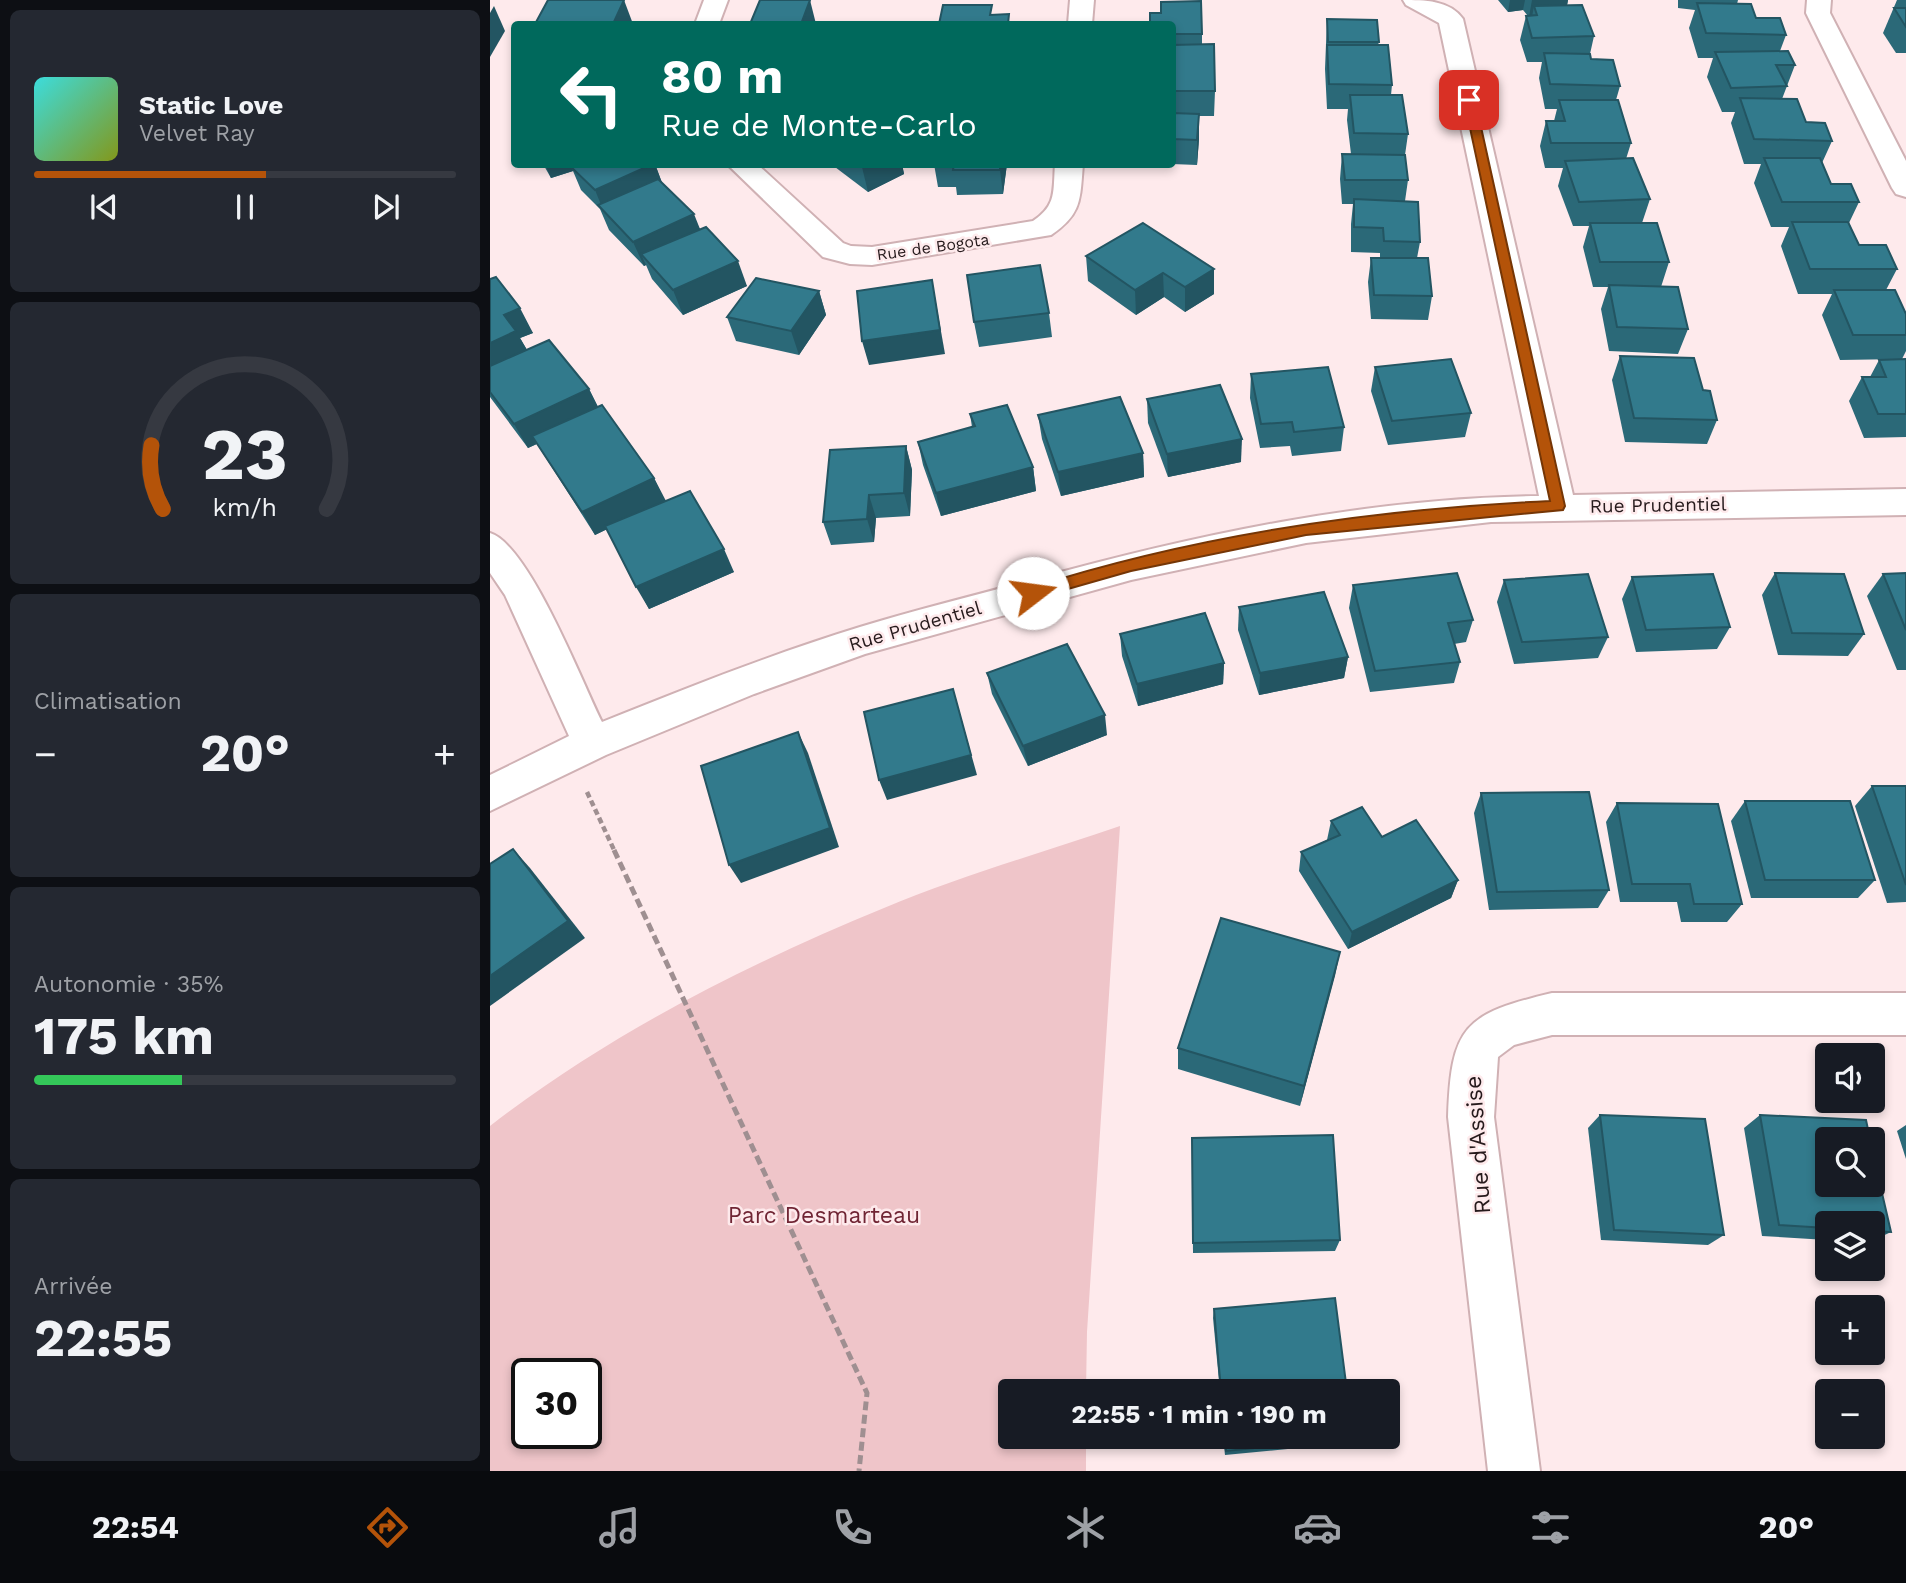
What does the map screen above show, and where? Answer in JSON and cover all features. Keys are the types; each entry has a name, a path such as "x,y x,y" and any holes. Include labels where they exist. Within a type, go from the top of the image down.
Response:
{"street":[{"path":"708,21 716,0"},
{"path":"1080,21 1082,0"},
{"path":"1415,0 1451,19 1558,506"},
{"path":"1819,0 1818,13 1906,188"},
{"name":"Rue de Bogota","path":"744,168 833,250 850,255 872,256 1041,229 1060,216 1066,201 1069,168"},
{"name":"Rue Prudentiel","path":"490,794 580,748 741,683 861,641 1131,566 1306,530 1491,509 1906,502"},
{"path":"490,545 520,589 580,748"},
{"name":"Rue d'Assise","path":"1514,1471 1471,1117 1472,1064 1479,1044 1502,1025 1552,1014 1906,1014"}],"path":[{"path":"580,748 867,1393 859,1471"}],"green space":[{"name":"Parc Desmarteau","path":"1120,826 1086,1379 998,1379 998,1449 1086,1449 1086,1471 490,1471 490,1126 582,1061 680,1004 832,930 971,875"}],"building":[{"path":"548,0 624,0 614,21 537,21"},
{"path":"760,0 810,0 802,21 751,21"},
{"path":"1201,1 1202,34 1176,34 1176,21 1150,21 1150,13 1161,13 1161,2"},
{"path":"1697,3 1751,4 1756,18 1780,18 1786,35 1706,33"},
{"path":"943,5 992,5 990,15 1009,14 1008,21 940,21"},
{"path":"1582,5 1594,36 1532,38 1526,16 1537,15 1534,6"},
{"path":"1894,8 1906,8 1906,27"},
{"path":"1327,19 1377,20 1379,42 1328,42"},
{"path":"1214,44 1215,91 1176,91 1176,45"},
{"path":"1327,45 1388,45 1392,85 1329,84"},
{"path":"1788,51 1795,65 1776,65 1787,86 1731,88 1715,52"},
{"path":"1544,53 1590,54 1591,59 1613,60 1620,86 1550,84"},
{"path":"1350,95 1402,95 1408,134 1354,133"},
{"path":"1740,98 1797,99 1806,122 1825,123 1832,141 1754,139"},
{"path":"1559,100 1618,100 1631,143 1551,143 1546,121 1565,121"},
{"path":"1176,113 1199,114 1197,140 1176,139"},
{"path":"1342,154 1405,155 1408,180 1345,180"},
{"path":"1633,158 1650,199 1579,202 1565,161"},
{"path":"1764,158 1820,158 1831,184 1851,184 1859,202 1782,202"},
{"path":"572,168 644,168 595,190"},
{"path":"953,168 1000,168 1000,170"},
{"path":"658,179 694,214 633,242 598,205"},
{"path":"1354,199 1418,202 1420,242 1384,241 1383,228 1354,227"},
{"path":"1792,222 1848,222 1859,245 1886,245 1897,269 1810,269"},
{"path":"1143,223 1214,269 1185,287 1163,273 1135,290 1086,256"},
{"path":"1590,223 1657,223 1669,262 1600,262"},
{"path":"706,227 738,261 673,290 641,254"},
{"path":"1371,258 1428,258 1432,296 1374,295"},
{"path":"1040,265 1049,313 974,322 967,275"},
{"path":"496,277 520,308 504,315 516,331 490,343 490,279"},
{"path":"756,278 819,291 791,331 727,317"},
{"path":"932,280 940,330 862,341 857,291"},
{"path":"1609,285 1678,287 1688,329 1617,327"},
{"path":"1834,290 1895,290 1906,314 1906,335 1853,335"},
{"path":"549,340 589,389 514,424 490,392 490,366"},
{"path":"1620,356 1694,358 1703,390 1710,391 1717,420 1634,418"},
{"path":"1451,359 1471,413 1392,421 1375,367"},
{"path":"1906,359 1906,414 1878,414 1862,377 1886,377 1879,360"},
{"path":"1328,367 1344,427 1294,432 1292,422 1261,424 1251,374"},
{"path":"1220,385 1242,439 1167,454 1147,399"},
{"path":"1120,397 1143,453 1058,472 1038,415"},
{"path":"602,405 654,478 582,512 532,436"},
{"path":"1007,405 1033,467 936,493 918,442 975,426 970,414"},
{"path":"906,446 904,493 869,495 867,519 823,522 830,450"},
{"path":"690,491 724,549 636,587 605,526"},
{"path":"1457,573 1473,620 1448,623 1460,662 1375,671 1353,585"},
{"path":"1775,573 1844,574 1864,634 1792,633"},
{"path":"1906,573 1906,630 1883,574"},
{"path":"1588,574 1608,637 1522,642 1504,580"},
{"path":"1713,574 1730,627 1646,630 1632,577"},
{"path":"1324,592 1348,657 1260,673 1239,607"},
{"path":"1205,613 1224,663 1137,684 1120,634"},
{"path":"1067,644 1105,715 1023,746 987,673"},
{"path":"953,689 971,755 879,780 864,712"},
{"path":"798,732 830,828 729,865 701,766"},
{"path":"1872,786 1906,786 1906,885"},
{"path":"1589,792 1609,890 1497,892 1481,793"},
{"path":"1745,801 1850,801 1875,880 1765,880"},
{"path":"1617,803 1718,804 1742,904 1694,904 1690,884 1632,884"},
{"path":"1362,807 1382,837 1416,820 1458,880 1352,932 1301,852 1340,835 1331,821"},
{"path":"513,849 568,921 490,976 490,864"},
{"path":"1221,918 1340,952 1304,1086 1178,1048"},
{"path":"1600,1115 1705,1119 1724,1235 1614,1230"},
{"path":"1760,1115 1866,1120 1867,1127 1815,1127 1815,1197 1883,1197 1891,1232 1885,1232 1885,1211 1815,1211 1815,1227 1779,1225"},
{"path":"1333,1135 1340,1240 1193,1243 1192,1138"},
{"path":"1335,1298 1345,1379 1220,1379 1214,1309"}],"route":[{"path":"1033,593 1131,566 1306,530 1491,509 1558,506 1469,100"}]}
